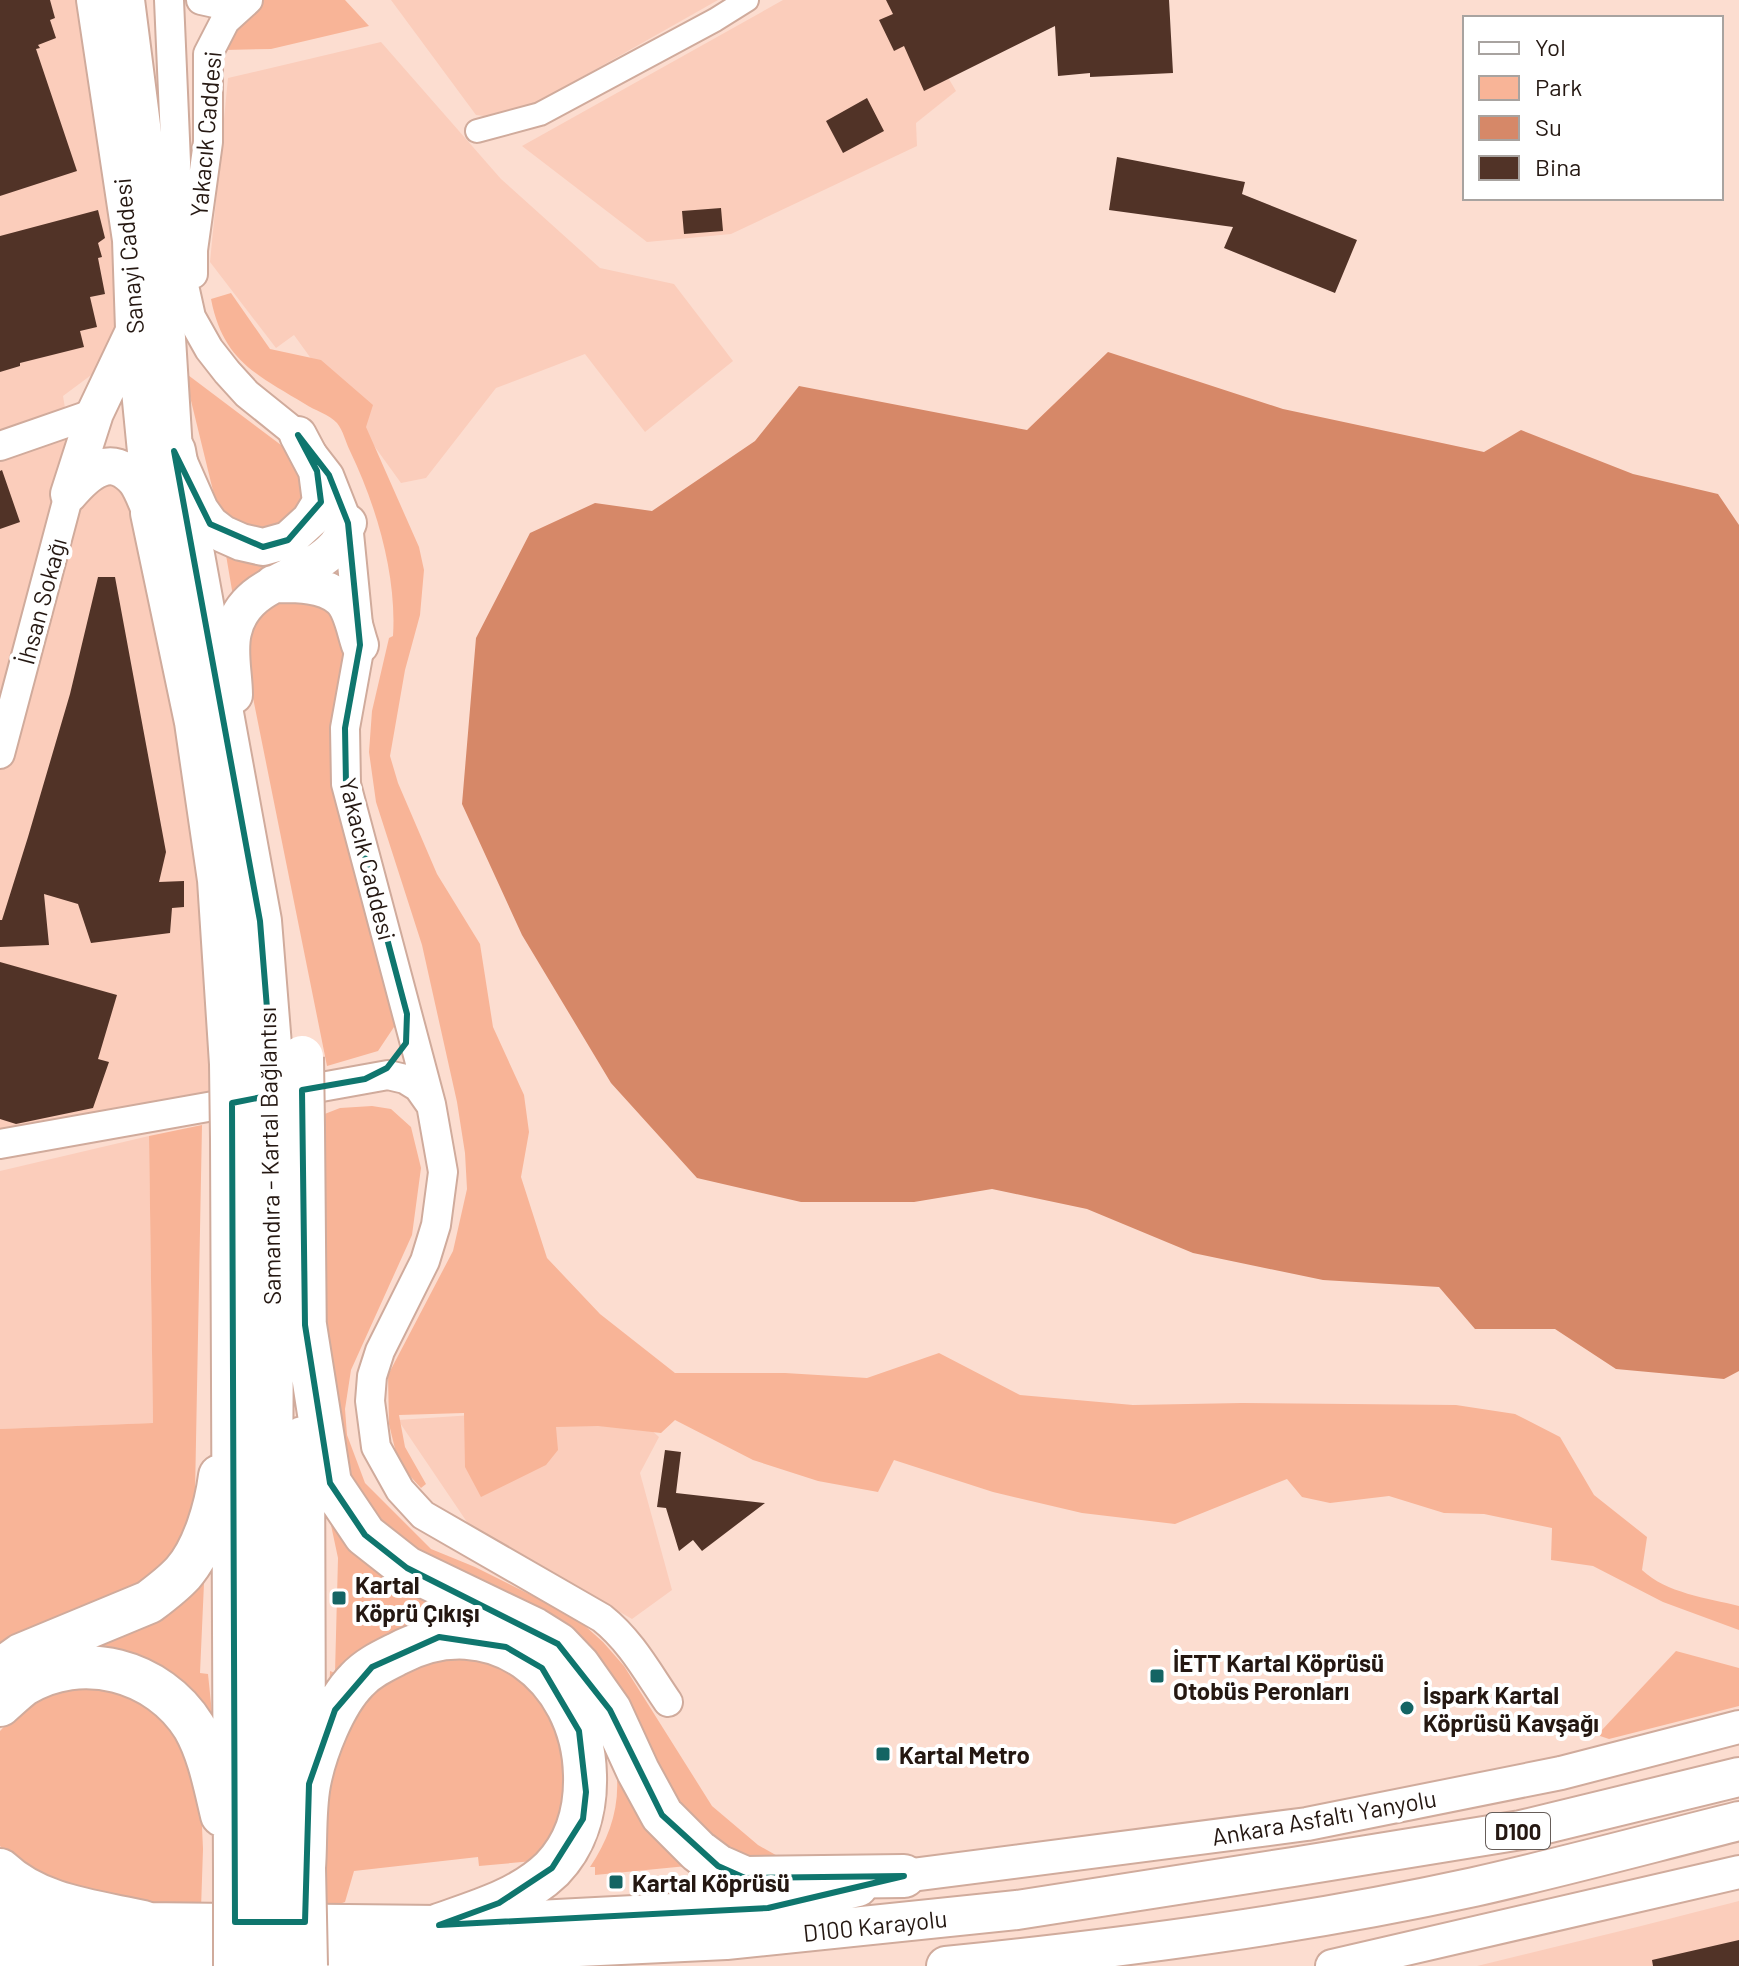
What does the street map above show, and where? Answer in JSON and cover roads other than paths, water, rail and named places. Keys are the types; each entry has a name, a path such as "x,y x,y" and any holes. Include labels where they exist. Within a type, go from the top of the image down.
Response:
{"highway":[{"path":"174,451 234,768 284,907 268,1059 269,1133 305,1325 330,1483 365,1535 407,1568 534,1629 558,1644 579,1666 610,1710 662,1815 718,1866 745,1878 904,1876"},
{"name":"Samandıra - Kartal Bağlantısı","path":"152,513 196,722 219,880 268,1059 269,1869"},
{"name":"Samandıra - Kartal Bağlantısı","path":"269,1133 234,1360 269,1869"},
{"path":"269,1966 269,1869 302,1500 305,1325"},
{"path":"0,1670 21,1655 149,1602 185,1571 200,1543 217,1496 234,1360"},
{"path":"235,1966 269,1869 309,1784 335,1710 356,1680 372,1667 405,1649 439,1637 471,1638 506,1647 542,1668 566,1699 585,1748 583,1819 561,1857 544,1875 499,1903 439,1925"},
{"path":"0,1705 23,1686 55,1671 89,1666 120,1671 149,1682 174,1701 195,1729 210,1767 269,1869 306,1966"},
{"path":"1293,1867 1739,1753"},
{"name":"D100 Karayolu","path":"0,1952 102,1957 347,1958 726,1940 1017,1910 1293,1867 1521,1830 1739,1777"},
{"name":"D100 Karayolu","path":"946,1966 1310,1918 1474,1887 1739,1821"},
{"path":"1635,1847 1739,1836"},
{"path":"0,1870 15,1884 33,1894 67,1906 143,1922"},
{"path":"0,1915 143,1922 439,1925 768,1908 904,1876"},
{"path":"1098,1966 1310,1918"}],"main road":[{"name":"Sanayi Caddesi","path":"95,0 131,240 134,329 152,513"},
{"name":"Sanayi Caddesi","path":"126,0 165,306 174,451"},
{"path":"69,494 95,413 134,329"},
{"path":"174,451 200,510 210,524 223,534 263,547 288,540 310,520 321,502 317,471 298,435"},
{"path":"69,494 88,472 113,467 136,481 152,513"},
{"path":"234,768 231,652 233,631 241,611 254,596 313,564 336,546 348,523"},
{"path":"273,584 305,584 341,599 360,645"},
{"name":"Ankara Asfaltı Yanyolu","path":"904,1876 1307,1824 1561,1773 1739,1727"},
{"path":"1332,1966 1739,1872"}],"street":[{"name":"Yakacık Caddesi","path":"169,0 176,162 175,245 191,317 209,349 227,372 247,394 298,435 329,475 348,523 360,645 345,728 346,784 431,1104 443,1172 442,1196 425,1261 380,1351 372,1376 370,1401 376,1447 400,1490 423,1515 616,1629 668,1702"},
{"path":"201,0 219,4 234,0"},
{"name":"Yakacık Caddesi","path":"199,330 193,250 208,142 208,54 225,21 248,0"},
{"path":"477,131 540,114 747,0"},
{"path":"0,446 95,413"},
{"name":"İhsan Sokağı","path":"0,754 69,494"},
{"path":"365,1079 387,1068 398,1058 406,1043 407,1014"},
{"path":"0,1144 388,1075 405,1079 418,1087 431,1104"}],"water":[{"path":"1108,352 1283,409 1484,452 1521,430 1633,474 1718,494 1739,525 1739,1371 1724,1379 1616,1369 1555,1329 1475,1329 1439,1287 1323,1280 1193,1253 1087,1209 992,1189 914,1202 801,1202 697,1178 611,1083 522,935 462,804 476,638 530,533 595,503 652,511 755,441 799,386 1027,430"}],"place":[{"name":"Kartal Köprü Çıkışı","path":"339,1598"},
{"name":"İETT Kartal Köprüsü Otobüs Peronları","path":"1157,1676"},
{"name":"İspark Kartal Köprüsü Kavşağı","path":"1407,1708"},
{"name":"Kartal Metro","path":"883,1754"},
{"name":"Kartal Köprüsü","path":"616,1882"}]}
